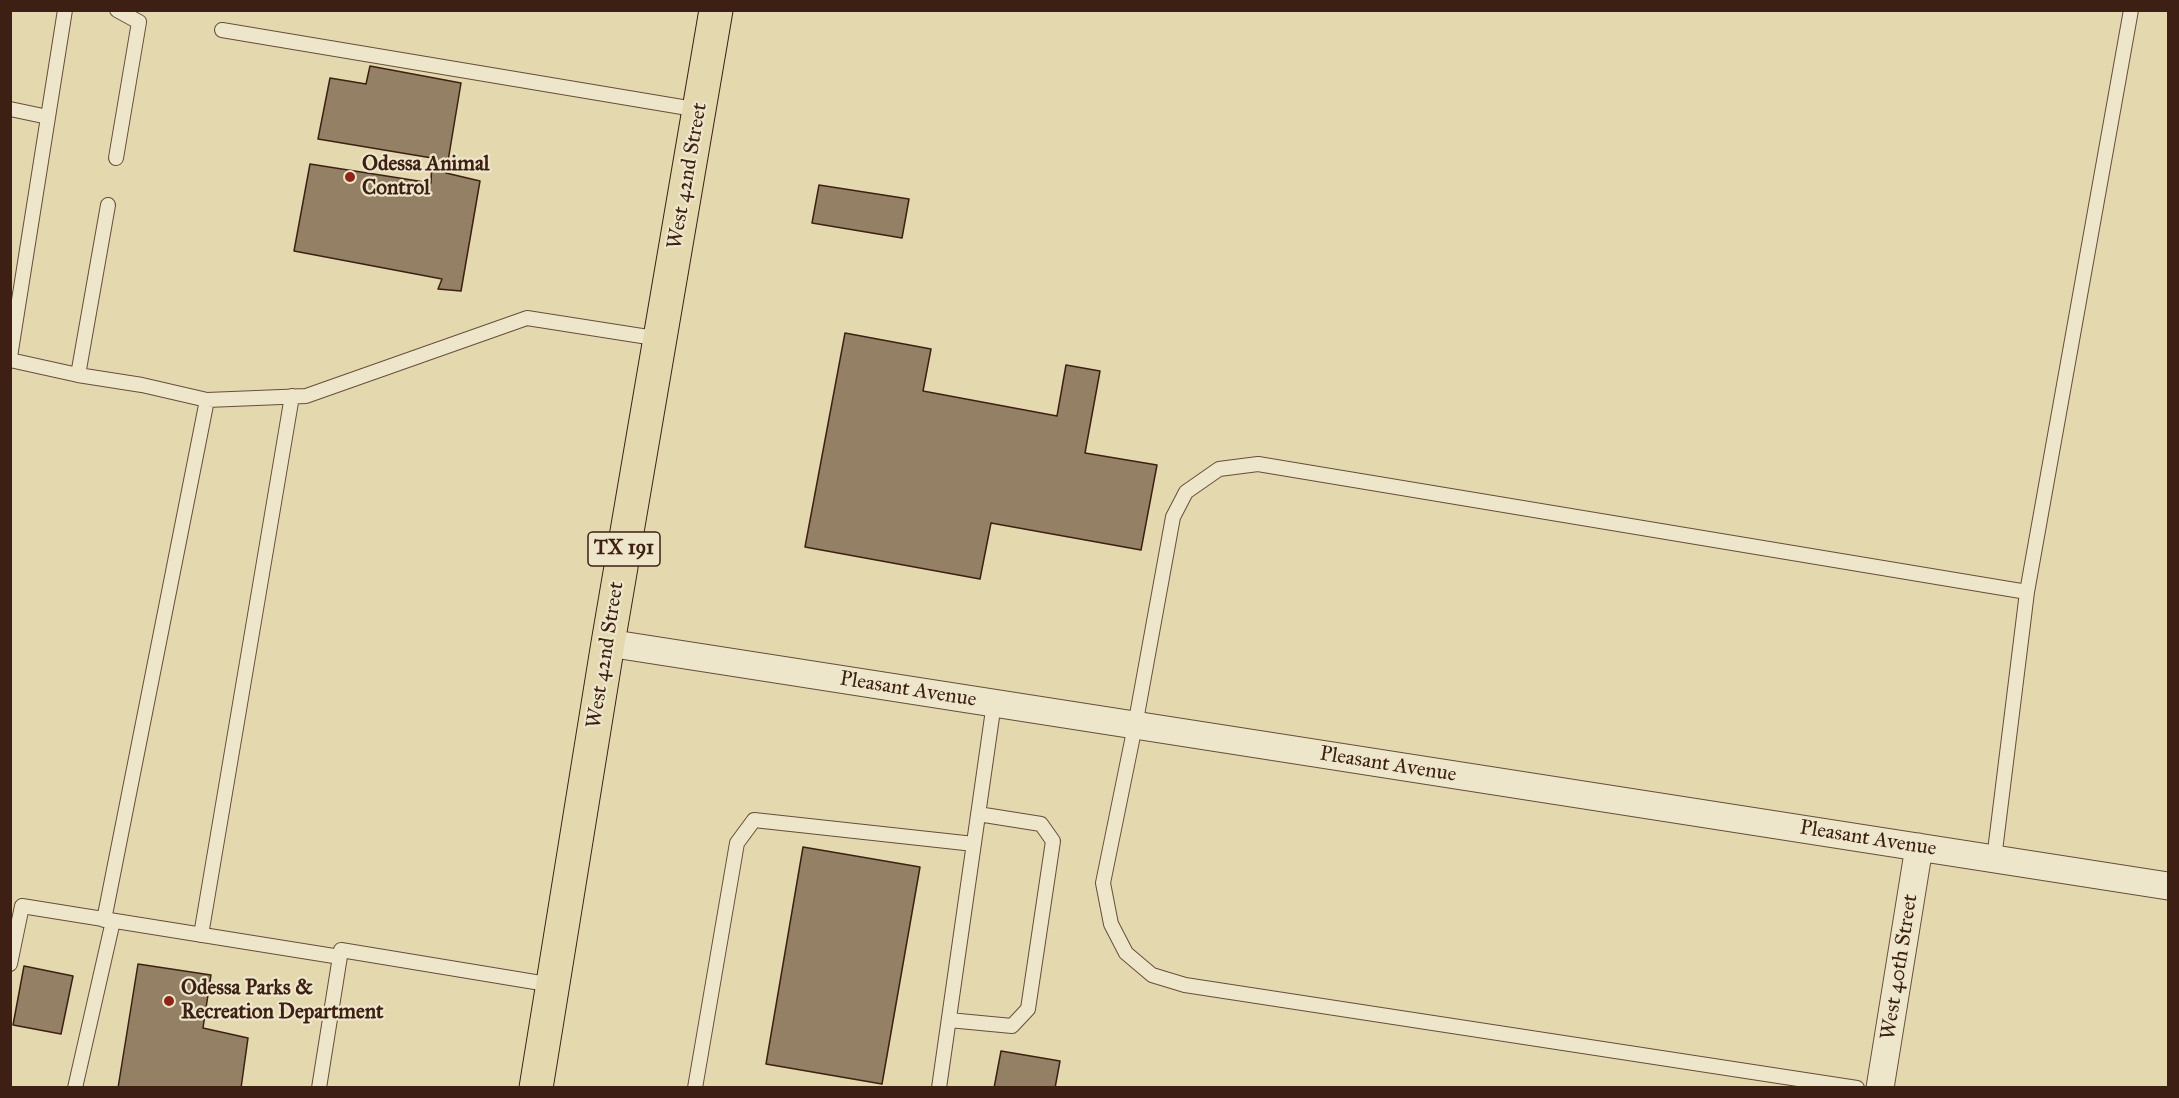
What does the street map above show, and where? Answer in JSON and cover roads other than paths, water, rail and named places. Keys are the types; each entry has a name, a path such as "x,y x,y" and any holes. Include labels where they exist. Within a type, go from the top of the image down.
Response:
{"highway":[{"name":"West 42nd Street","path":"536,1088 608,644 716,10"}],"street":[{"name":"Pleasant Avenue","path":"608,644 2169,886"},
{"name":"West 40th Street","path":"1880,1088 1919,847"}],"lane":[{"path":"65,10 10,358 78,375 142,385 207,400 306,396 527,318 660,339"},
{"path":"116,158 140,22 117,10"},
{"path":"1994,859 2027,591 2131,10"},
{"path":"222,30 700,110"},
{"path":"10,109 48,117"},
{"path":"78,375 108,205"},
{"path":"201,935 292,396"},
{"path":"75,1088 207,400"},
{"path":"1857,1088 1185,985 1152,975 1126,952 1111,924 1103,883 1135,726 1173,517 1186,492 1219,469 1258,464 2027,591"},
{"path":"939,1088 994,704"},
{"path":"949,1020 1012,1026 1028,1009 1053,841 1041,824 978,814"},
{"path":"695,1087 737,843 754,820 974,844"},
{"path":"10,964 22,906 340,957"},
{"path":"319,1088 341,950 553,985"}],"place":[{"name":"Odessa Animal Control","path":"350,177"},
{"name":"Odessa Parks & Recreation Department","path":"169,1001"}]}
